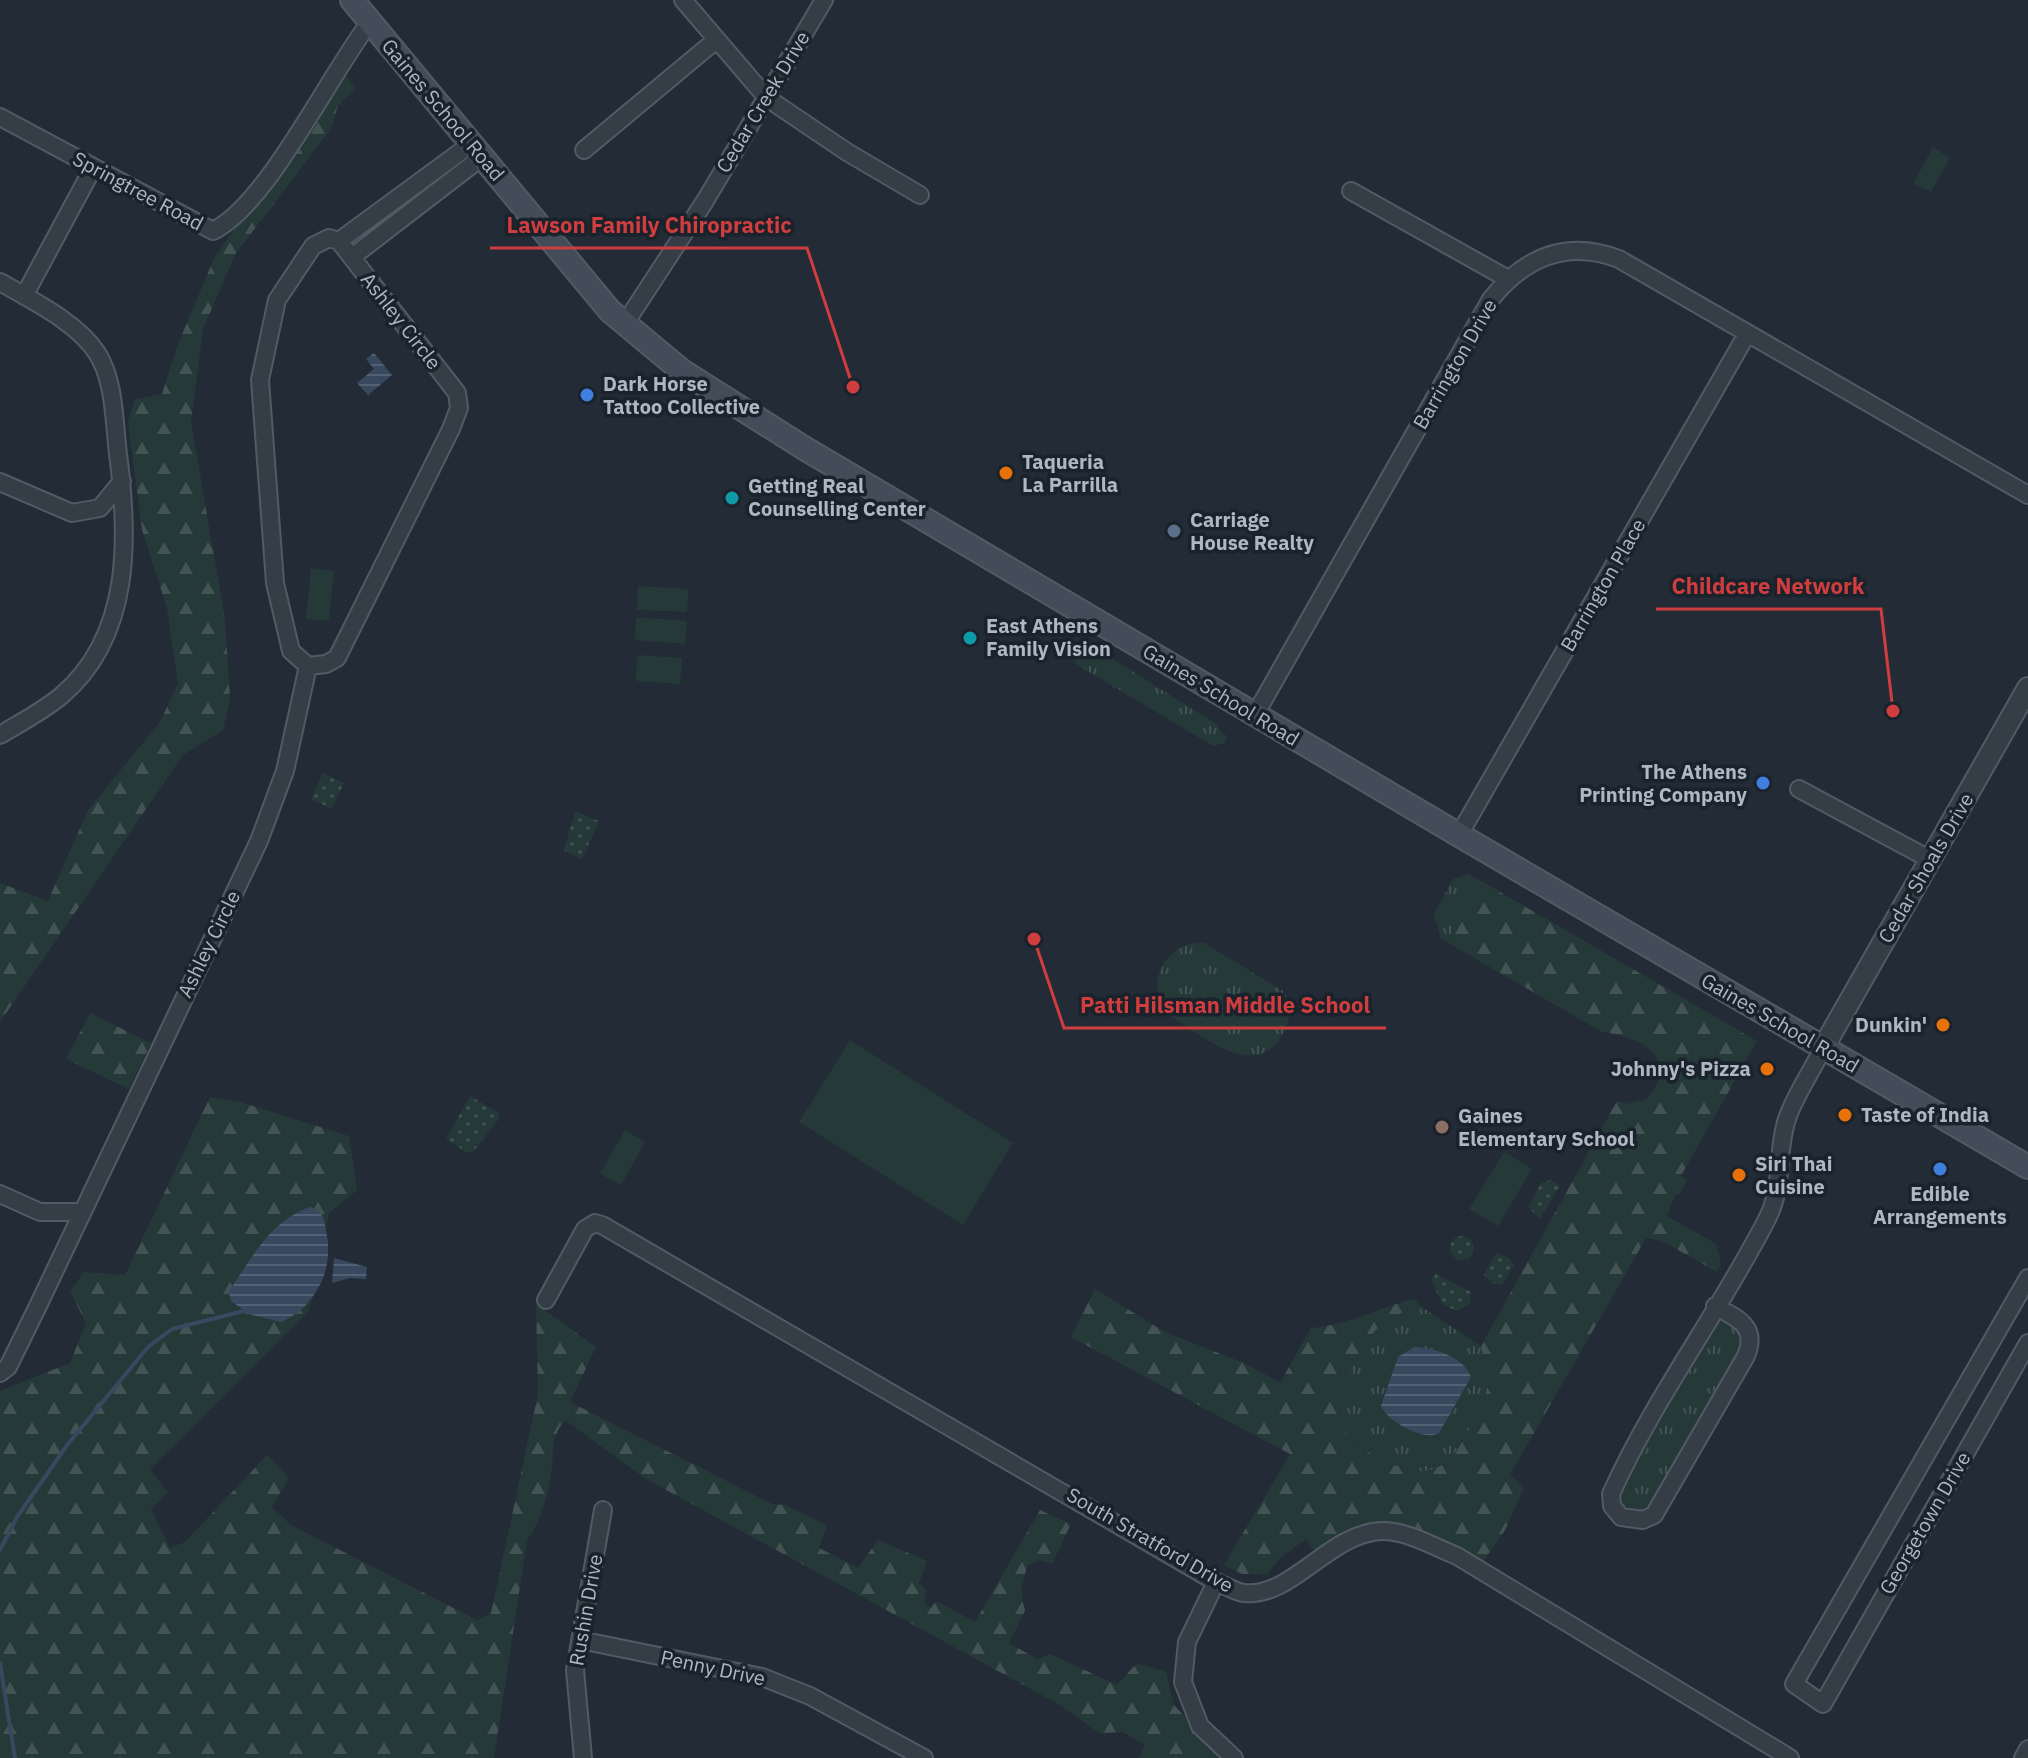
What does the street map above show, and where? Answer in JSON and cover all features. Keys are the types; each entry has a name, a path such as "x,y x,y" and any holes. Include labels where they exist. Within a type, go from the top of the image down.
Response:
{"main road":[{"name":"Gaines School Road","path":"352,0 624,325 721,397 1255,715 2028,1167"}],"street":[{"path":"683,0 767,98 920,195"},
{"name":"Cedar Creek Drive","path":"624,325 767,98 824,0"},
{"name":"Springtree Road","path":"0,117 213,231 228,224 247,206 345,55 370,22"},
{"path":"584,150 716,40"},
{"path":"308,666 291,651 275,583 260,380 277,300 313,246 329,238 339,241 477,150"},
{"name":"Ashley Circle","path":"352,257 477,150"},
{"path":"24,296 93,168"},
{"path":"1351,191 1508,279"},
{"name":"Ashley Circle","path":"0,1373 8,1367 259,841 285,771 308,666 326,664 337,658 451,429 459,401 457,393 339,241"},
{"name":"Barrington Drive","path":"1255,715 1491,299 1508,279 1530,262 1549,255 1586,249 1602,253 2028,495"},
{"path":"0,282 78,332 98,354 110,386 122,481 126,547 122,578 99,652 62,696 0,735"},
{"name":"Barrington Place","path":"1459,835 1747,334"},
{"path":"0,482 72,513 100,508 122,481"},
{"name":"Cedar Shoals Drive","path":"1823,1048 2028,688"},
{"path":"1799,789 1931,860"},
{"path":"1715,1306 1740,1320 1750,1331 1751,1344 1746,1356 1654,1515 1643,1520 1621,1517 1612,1506 1611,1494 1715,1306 1769,1216 1777,1195 1788,1116 1823,1048"},
{"path":"0,1194 40,1212 81,1212"},
{"name":"South Stratford Drive","path":"546,1300 585,1229 595,1223 602,1225 1216,1582 1242,1593 1260,1593 1281,1584 1343,1540 1382,1531 1402,1534 1457,1556 1790,1758"},
{"name":"Georgetown Drive","path":"2028,1278 1794,1684 1823,1704 2028,1343"},
{"name":"Rushin Drive","path":"583,1758 575,1685 603,1510"},
{"path":"1216,1582 1187,1642 1183,1682 1200,1726 1234,1758"},
{"name":"Penny Drive","path":"580,1640 762,1677 810,1696 924,1758"},
{"path":"2023,1758 2028,1749"}],"green space":[{"path":"345,75 356,88 338,105 331,129 236,253 203,329 191,422 225,619 230,698 223,730 183,755 0,1022 0,883 48,901 88,810 160,722 178,683 167,608 142,530 128,422 135,399 162,394 178,344 215,256"},
{"path":"1933,147 1950,158 1931,192 1913,184"},
{"path":"311,568 334,571 329,621 306,619"},
{"path":"638,586 689,589 687,612 637,610"},
{"path":"636,617 687,621 685,644 635,640"},
{"path":"1089,644 1216,724 1223,735 1227,735 1225,743 1213,746 1076,664 1074,655 1079,647"},
{"path":"637,655 682,658 680,684 636,681"},
{"path":"323,773 344,783 332,809 311,799"},
{"path":"575,811 599,821 582,859 564,851"},
{"path":"1468,874 1488,885 1462,911 1452,945 1441,939 1434,914 1453,879"},
{"path":"1488,885 1757,1041 1681,1176 1687,1180 1680,1194 1675,1195 1667,1216 1716,1244 1721,1264 1717,1272 1662,1241 1646,1238 1510,1475 1524,1488 1505,1530 1480,1566 1417,1533 1380,1525 1361,1528 1315,1552 1306,1539 1279,1559 1267,1574 1242,1574 1224,1565 1290,1454 1071,1337 1095,1289 1165,1332 1244,1363 1280,1383 1311,1328 1337,1324 1414,1299 1423,1308 1392,1317 1377,1329 1364,1346 1343,1390 1340,1417 1352,1440 1383,1460 1415,1471 1428,1471 1447,1461 1464,1438 1485,1398 1487,1378 1481,1346 1617,1101 1626,1104 1646,1099 1657,1085 1660,1072 1659,1061 1643,1044 1602,1032 1452,945 1462,911"},
{"path":"1204,943 1283,991 1289,1006 1288,1022 1272,1048 1258,1055 1227,1050 1164,1012 1157,988 1163,965 1179,949"},
{"path":"90,1013 151,1043 129,1089 66,1059"},
{"path":"850,1040 1013,1143 963,1225 799,1122"},
{"path":"470,1096 499,1113 498,1120 473,1152 466,1152 446,1139"},
{"path":"210,1097 240,1102 349,1136 357,1190 329,1213 309,1311 150,1469 168,1493 151,1509 170,1548 185,1542 267,1455 289,1478 272,1507 291,1525 477,1620 491,1613 538,1394 536,1304 596,1347 570,1402 772,1504 785,1505 827,1525 819,1548 858,1568 878,1540 927,1561 919,1583 926,1590 924,1603 931,1608 936,1601 975,1622 1040,1510 1071,1524 1052,1564 1040,1560 1027,1566 1021,1589 1025,1611 1009,1643 1037,1659 1050,1654 1117,1685 1137,1663 1166,1672 1174,1705 1216,1750 1229,1758 1139,1758 1145,1745 1123,1732 1099,1733 1060,1705 646,1479 565,1420 555,1437 544,1505 527,1540 494,1758 0,1758 0,1391 70,1363 86,1323 70,1291 84,1272 125,1275"},
{"path":"625,1130 645,1142 621,1185 600,1174"},
{"path":"1504,1152 1532,1169 1498,1226 1469,1209"},
{"path":"1551,1180 1560,1186 1540,1219 1528,1207 1541,1183"},
{"path":"1462,1236 1470,1240 1474,1248 1470,1256 1462,1260 1454,1256 1450,1248 1454,1240"},
{"path":"1496,1253 1509,1258 1514,1265 1502,1285 1494,1284 1484,1275"},
{"path":"1436,1274 1471,1292 1470,1303 1457,1311 1442,1304 1431,1279"},
{"path":"1423,1308 1481,1346 1487,1388 1485,1398 1456,1451 1438,1467 1415,1471 1383,1460 1352,1440 1340,1417 1340,1404 1349,1374 1370,1337 1392,1317"},
{"path":"1723,1317 1742,1328 1746,1341 1650,1508 1638,1516 1618,1508 1615,1496 1715,1319"}],"water":[{"path":"374,353 392,375 368,395 357,383 374,369 366,359"},
{"path":"310,1207 322,1216 328,1245 328,1259 320,1285 304,1307 281,1322 249,1314 231,1301 229,1291 273,1231 296,1213"},
{"path":"334,1258 367,1267 366,1279 350,1278 332,1283"},
{"path":"1414,1347 1447,1354 1462,1364 1471,1377 1439,1433 1432,1435 1407,1428 1390,1418 1381,1406 1398,1357"}],"waterway":[{"path":"0,1550 17,1517 68,1444 148,1347 172,1329 244,1311"},
{"path":"0,1663 15,1758"}],"place":[{"name":"Lawson Family Chiropractic","path":"853,387"},
{"name":"Dark Horse Tattoo Collective","path":"587,395"},
{"name":"Taqueria La Parrilla","path":"1006,473"},
{"name":"Getting Real Counselling Center","path":"732,498"},
{"name":"Carriage House Realty","path":"1174,531"},
{"name":"East Athens Family Vision","path":"970,638"},
{"name":"Childcare Network","path":"1893,711"},
{"name":"The Athens Printing Company","path":"1763,783"},
{"name":"Patti Hilsman Middle School","path":"1034,939"},
{"name":"Dunkin'","path":"1943,1025"},
{"name":"Johnny's Pizza","path":"1767,1069"},
{"name":"Taste of India","path":"1845,1115"},
{"name":"Gaines Elementary School","path":"1442,1127"},
{"name":"Edible Arrangements","path":"1940,1169"},
{"name":"Siri Thai Cuisine","path":"1739,1175"}]}
